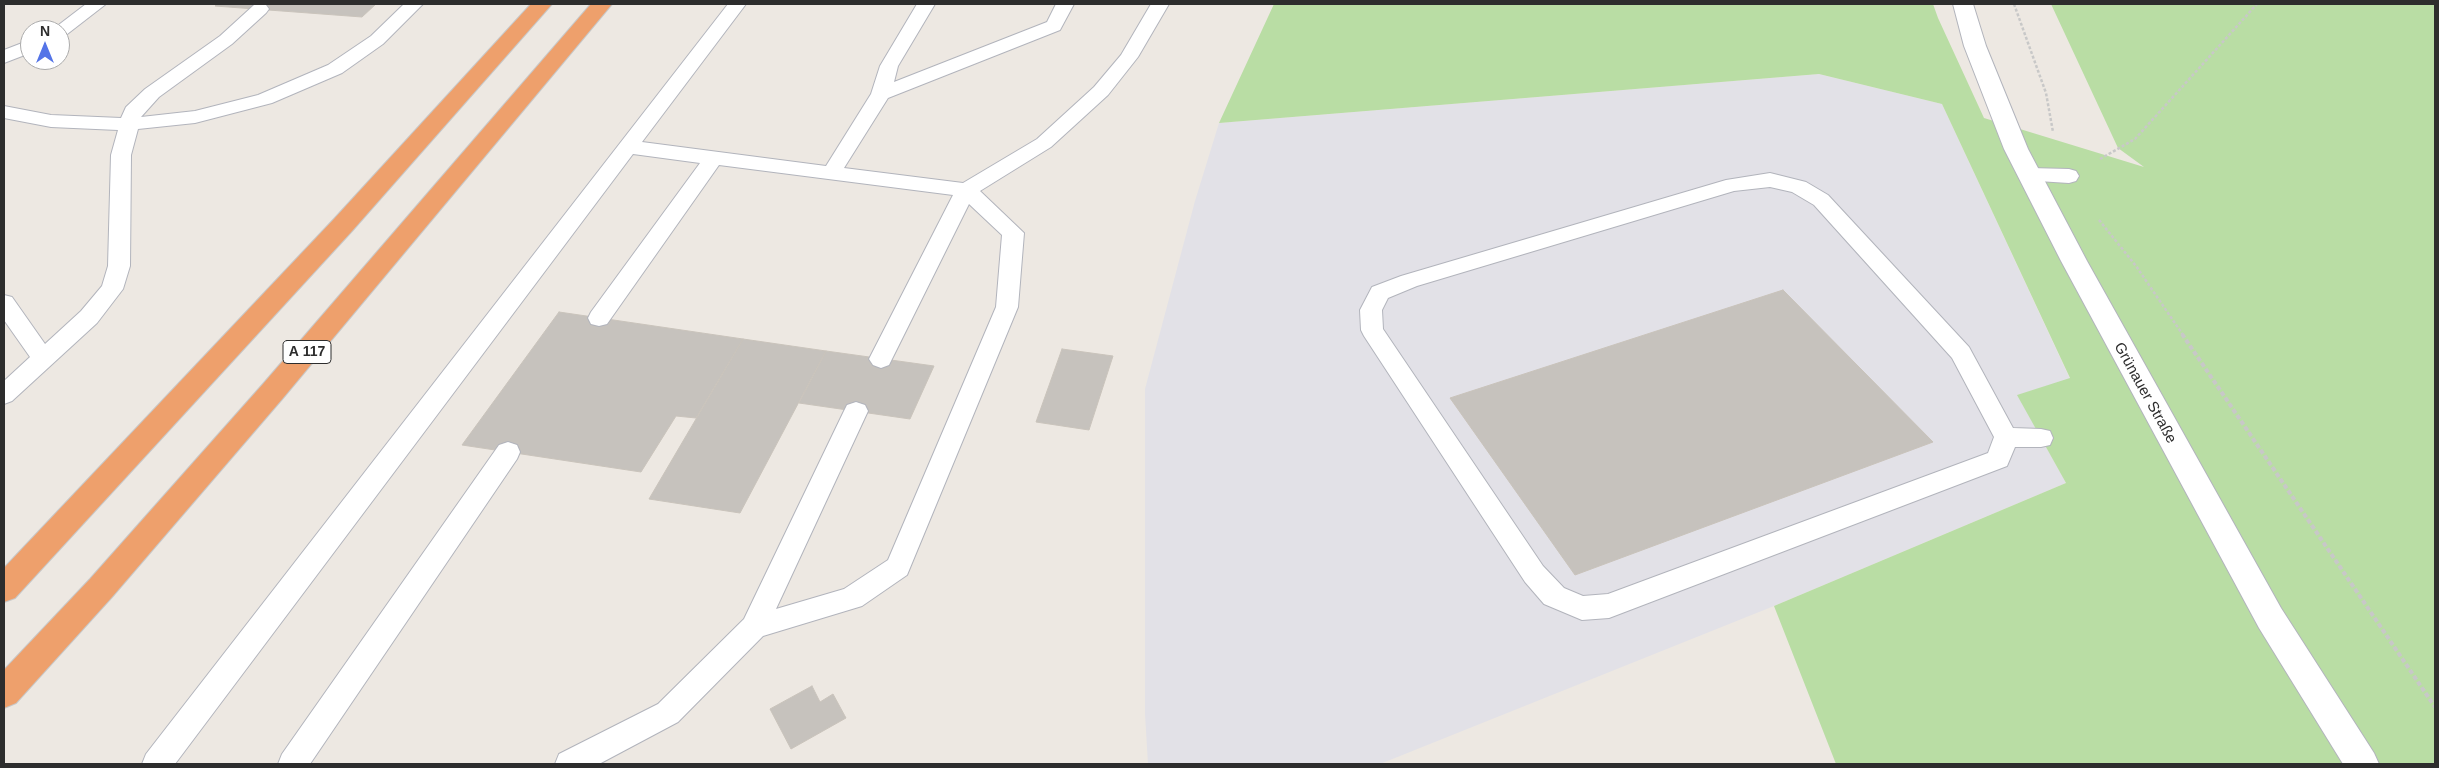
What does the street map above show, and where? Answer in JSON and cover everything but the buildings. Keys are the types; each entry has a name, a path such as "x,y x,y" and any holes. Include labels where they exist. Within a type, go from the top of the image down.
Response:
{"highway":[{"path":"4,589 343,225 542,4"},
{"name":"A 117","path":"4,693 100,588 273,391 602,4"}],"main road":[{"name":"Grünauer Straße","path":"1963,4 1987,77 2029,175 2214,519 2270,618 2362,764"}],"lane":[{"path":"70,24 97,4"},
{"path":"4,112 51,122 129,124 195,117 265,99 335,69 377,40 414,4"},
{"path":"157,764 737,4"},
{"path":"831,173 881,94 889,66 926,4"},
{"path":"881,94 1054,26 1065,4"},
{"path":"881,359 966,190 1044,143 1101,91 1129,57 1160,4"},
{"path":"4,395 89,317 112,289 119,266 122,155 133,111 152,94 226,40 260,9"},
{"path":"4,57 20,50"},
{"path":"628,147 966,190 1013,233 1007,307 898,567 852,598 754,627"},
{"path":"599,318 714,158"},
{"path":"2029,175 2069,176"},
{"path":"1770,180 1799,187 1821,200 1961,353 2006,437 1998,459 1609,606 1582,608 1554,596 1534,574 1372,330 1370,310 1380,293 1409,281 1733,185 1770,180"},
{"path":"4,303 43,358"},
{"path":"570,764 668,713 754,627 856,411"},
{"path":"2006,437 2041,438"},
{"path":"293,764 508,452"}],"path":[{"path":"2014,4 2046,93 2053,134 2069,176 2083,201 2136,266 2435,707"},
{"path":"2069,176 2135,139 2257,4"}],"shaded area":[{"path":"1819,74 1942,104 2070,379 2018,395 2066,483 1774,606 1380,764 1148,764 1145,714 1145,389 1195,201 1219,123"}],"green space":[{"path":"1274,4 1933,4 1984,118 2144,167 2118,148 2051,4 2435,4 2435,764 1836,764 1774,606 2066,483 2017,395 2070,378 1942,104 1819,74 1219,123"}]}
